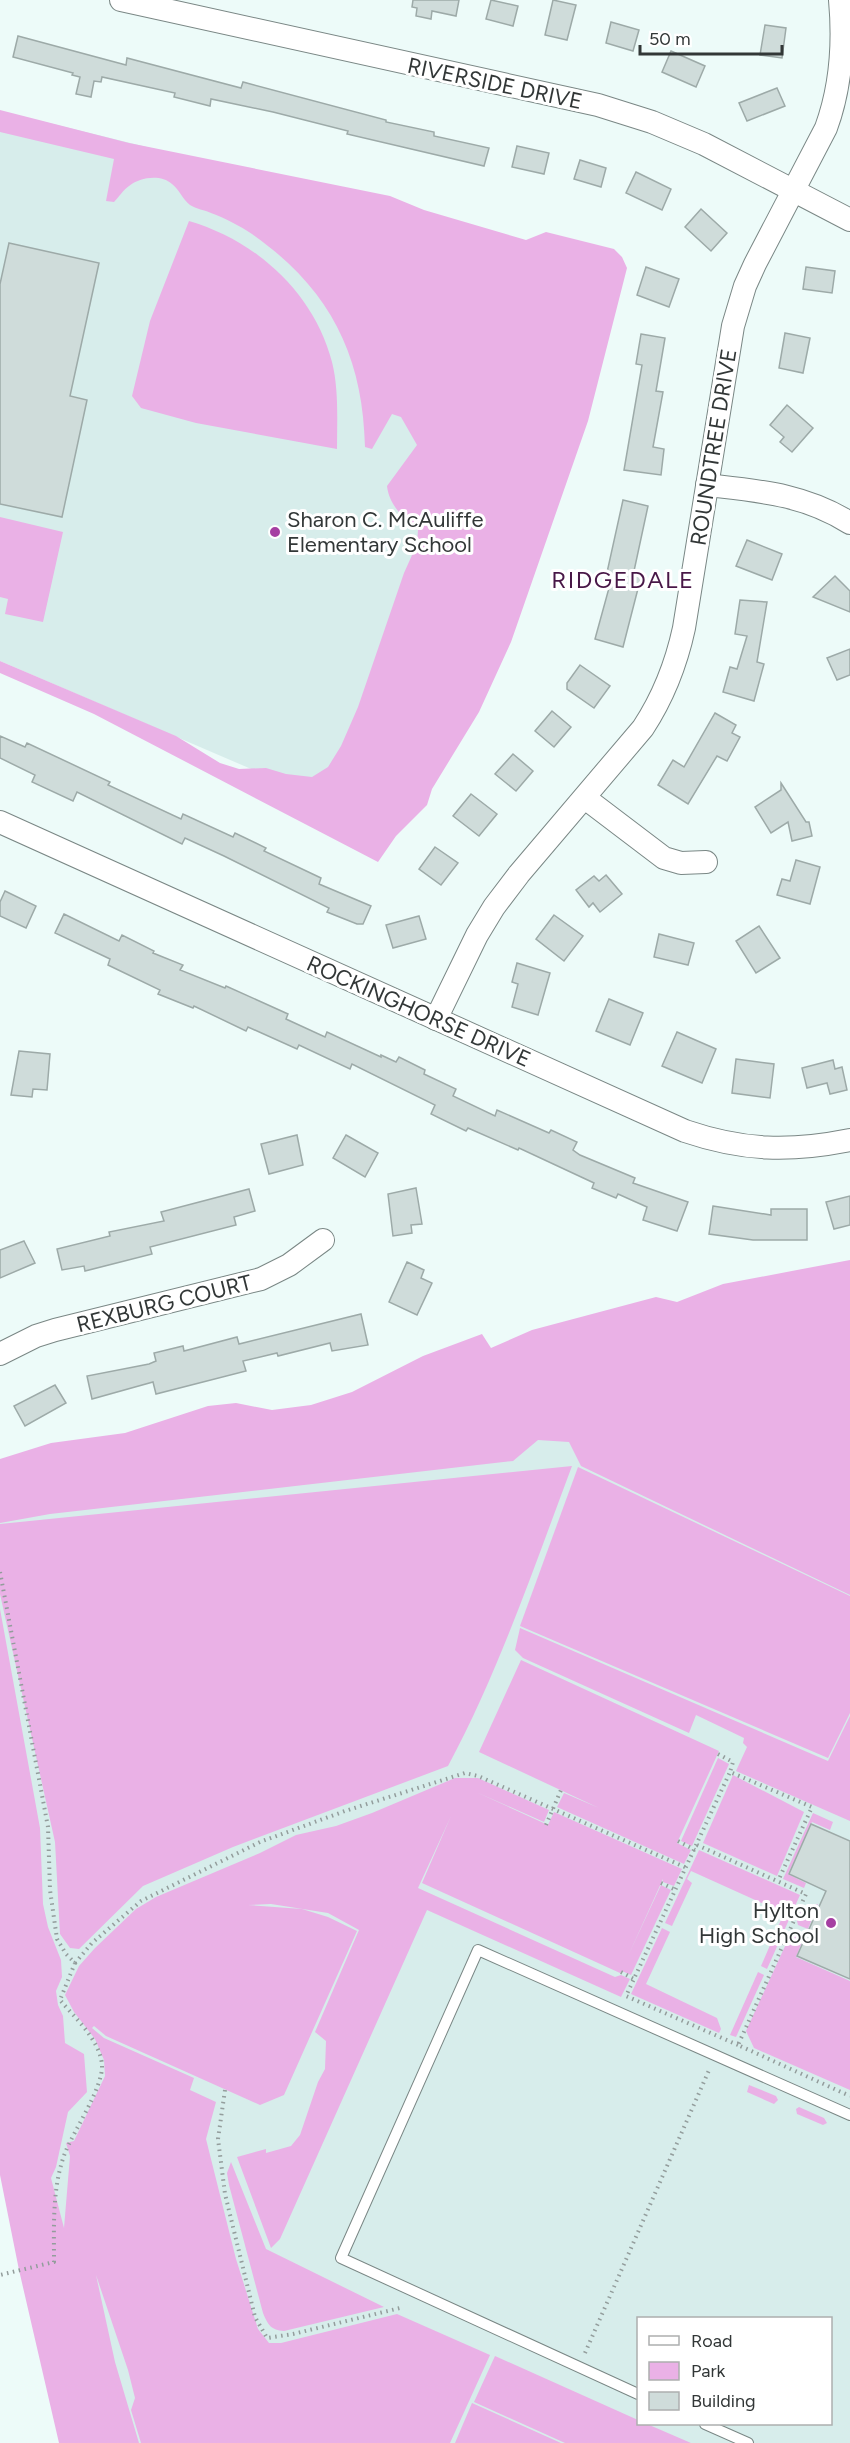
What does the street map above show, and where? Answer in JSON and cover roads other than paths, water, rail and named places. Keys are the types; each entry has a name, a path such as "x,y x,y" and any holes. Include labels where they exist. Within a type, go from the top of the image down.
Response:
{"street":[{"name":"RIVERSIDE DRIVE","path":"121,0 598,105 652,122 704,144 850,220"},
{"name":"ROUNDTREE DRIVE","path":"436,1019 477,935 494,907 519,874 643,728 660,703 670,681 684,628 728,350 738,304 755,264 826,128 842,60 843,25 840,0"},
{"path":"707,485 781,494 809,502 850,523"},
{"path":"585,798 664,858 681,863 706,862"},
{"name":"ROCKINGHORSE DRIVE","path":"0,822 685,1131 711,1140 770,1149 810,1148 850,1140"},
{"name":"REXBURG COURT","path":"0,1354 36,1336 55,1330 246,1285 277,1273 323,1240"}],"lane":[{"path":"637,2393 341,2258 478,1950 850,2115"},
{"path":"707,2425 748,2443"}],"place":[{"name":"Sharon C. McAuliffe Elementary School","path":"275,532"},
{"name":"Hylton High School","path":"831,1923"}],"district":[{"name":"RIDGEDALE","path":"623,580"}]}
